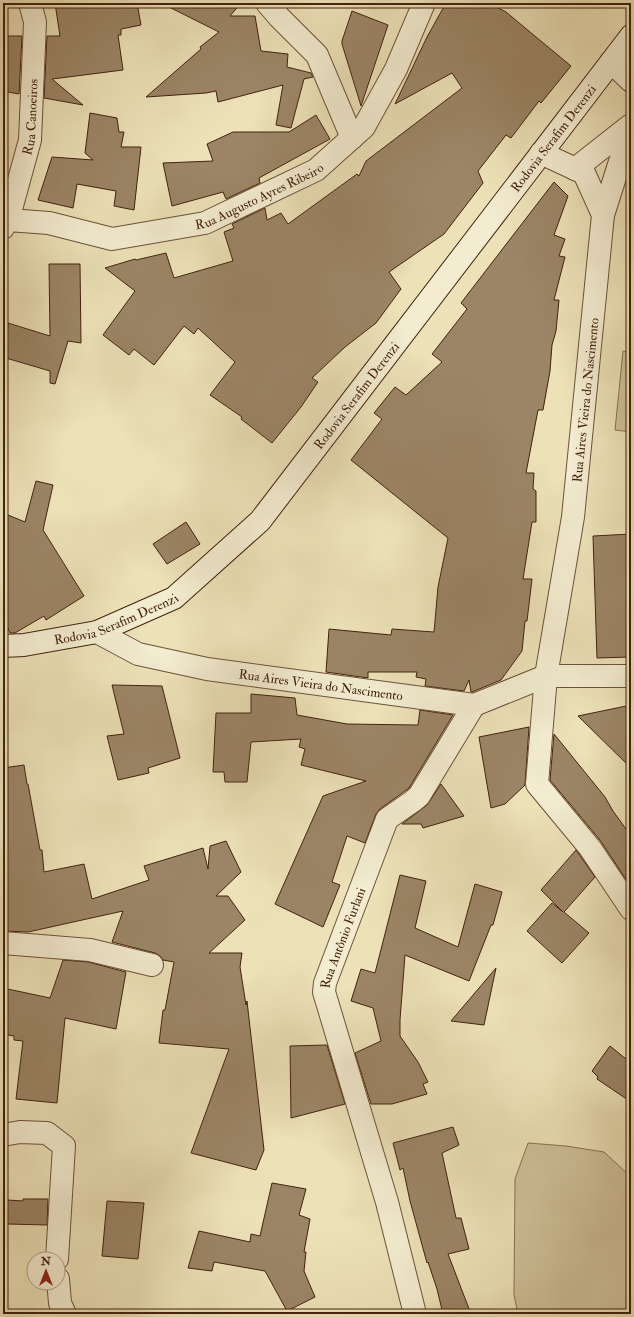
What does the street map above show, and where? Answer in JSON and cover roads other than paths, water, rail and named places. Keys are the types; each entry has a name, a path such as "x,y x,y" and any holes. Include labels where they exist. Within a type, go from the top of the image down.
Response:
{"street":[{"name":"Rua Canoeiros","path":"4,223 30,140 35,22 30,3"},
{"path":"267,3 278,17 317,55 352,138"},
{"name":"Rua Augusto Ayres Ribeiro","path":"4,223 49,223 112,239 205,223 316,170 364,127 396,69 424,3"},
{"name":"Rodovia Serafim Derenzi","path":"3,646 24,645 97,632 174,598 260,521 631,36"},
{"path":"611,62 631,81"},
{"path":"575,169 631,126"},
{"name":"Rua Aires Vieira do Nascimento","path":"631,126 603,215 573,517 546,676 537,784 590,848 631,909"},
{"path":"541,153 584,173 603,215"},
{"name":"Rua Aires Vieira do Nascimento","path":"97,632 138,654 207,669 474,705 546,676 631,676"},
{"name":"Rua Antônio Furlani","path":"415,1314 386,1202 324,992 324,983 387,819 419,796 474,705"},
{"path":"3,943 90,950 152,964"},
{"path":"3,1135 20,1132 47,1132 64,1146 57,1251"},
{"path":"59,1291 60,1303 65,1314"}]}
